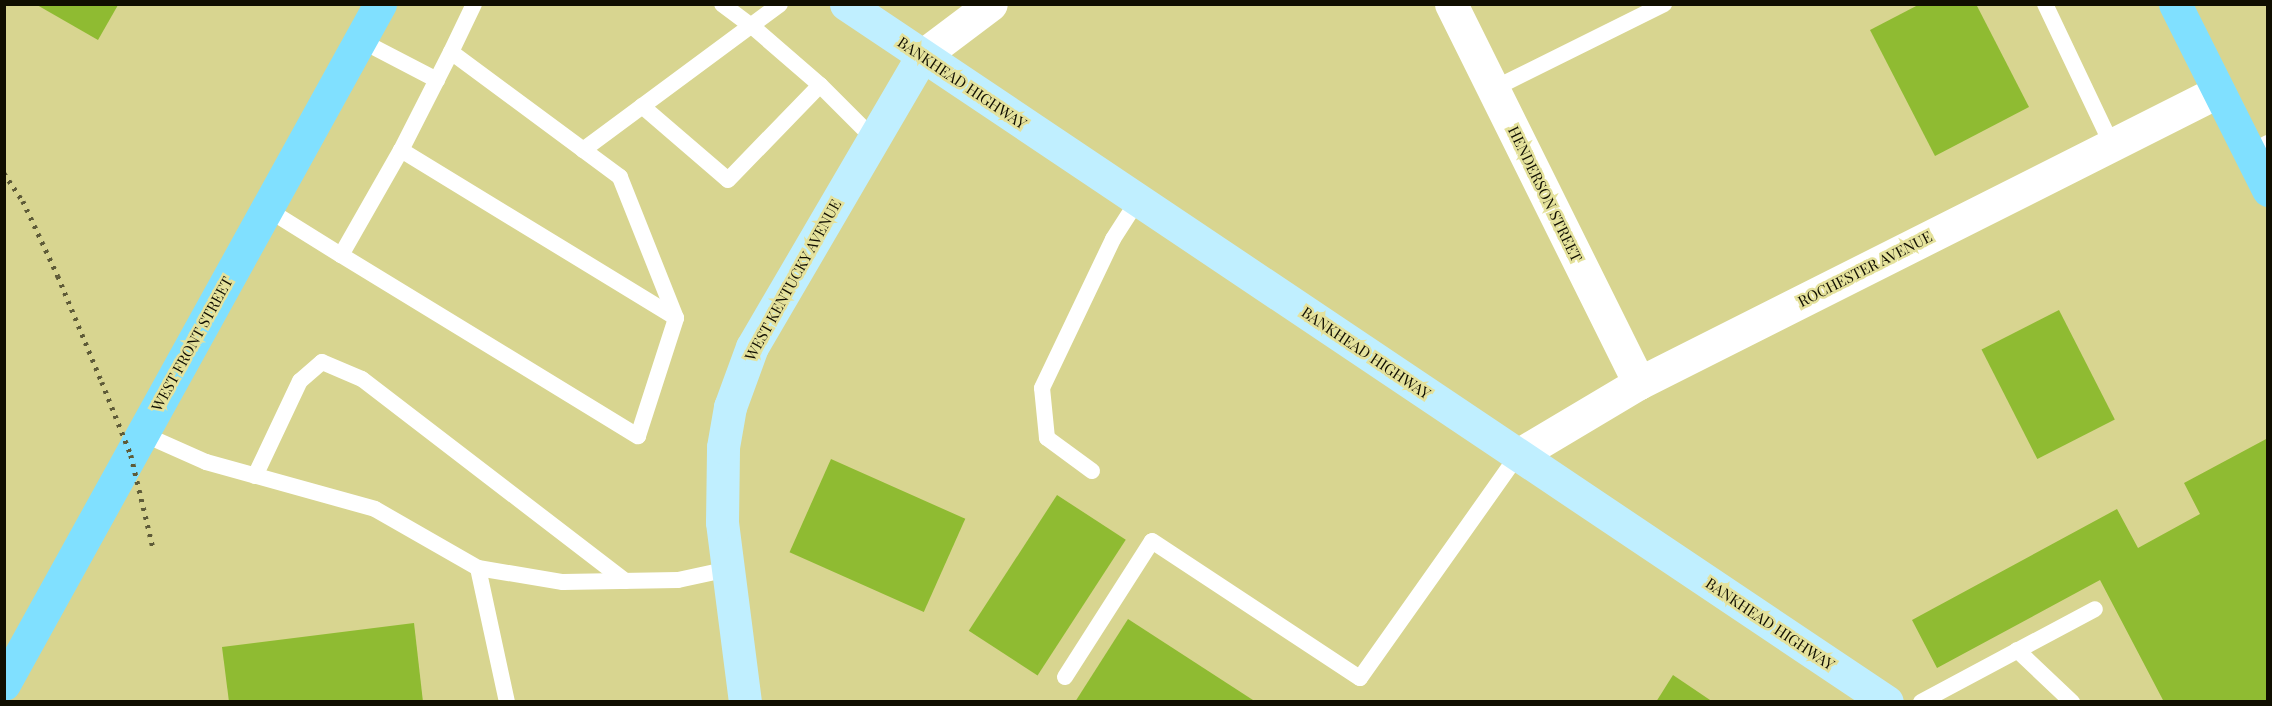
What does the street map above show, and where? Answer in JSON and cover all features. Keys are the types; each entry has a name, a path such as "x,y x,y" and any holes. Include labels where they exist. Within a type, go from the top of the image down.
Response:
{"main road":[{"name":"WEST FRONT STREET","path":"4,684 380,4"},
{"path":"2175,4 2217,92 2258,148 2268,190"}],"street":[{"name":"BANKHEAD HIGHWAY","path":"846,4 1887,702"},
{"path":"922,56 991,4"},
{"name":"HENDERSON STREET","path":"1451,4 1639,383"},
{"name":"WEST KENTUCKY AVENUE","path":"745,702 722,522 723,447 738,380 752,347 922,56"},
{"name":"ROCHESTER AVENUE","path":"1518,454 1639,383 2217,92"}],"lane":[{"path":"340,255 401,150 474,4"},
{"path":"722,4 753,27 820,85 873,139"},
{"path":"583,150 753,27 780,4"},
{"path":"1493,89 1664,4"},
{"path":"2045,4 2112,145"},
{"path":"360,40 437,80"},
{"path":"267,209 638,436 676,318 620,177 452,52"},
{"path":"642,106 728,180 820,85"},
{"path":"401,150 676,318"},
{"path":"1092,471 1047,438 1042,388 1113,239 1138,200"},
{"path":"255,476 300,381 322,362 362,379 625,581"},
{"path":"143,434 206,462 375,509 478,568 563,582 678,580 729,569"},
{"path":"1065,677 1152,541 1360,678 1518,454"},
{"path":"478,568 507,702"},
{"path":"1921,702 2095,609"},
{"path":"2017,650 2072,702"}],"building":[{"path":"1920,4 1976,4 2029,107 1935,156 1870,30"},
{"path":"37,5 118,5 98,40"},
{"path":"2059,310 2115,420 2037,459 1981,349"},
{"path":"2268,438 2268,702 2164,702 2100,580 1937,668 1912,620 2117,509 2138,548 2200,514 2184,483"},
{"path":"831,459 965,519 924,612 790,552"},
{"path":"1057,495 1126,540 1038,676 969,631"},
{"path":"1128,619 1256,702 1075,702"},
{"path":"414,623 423,702 229,702 222,647"},
{"path":"1673,675 1713,702 1656,702"}],"railway":[{"path":"4,173 23,201 58,276 102,382 131,455 153,547"}]}
